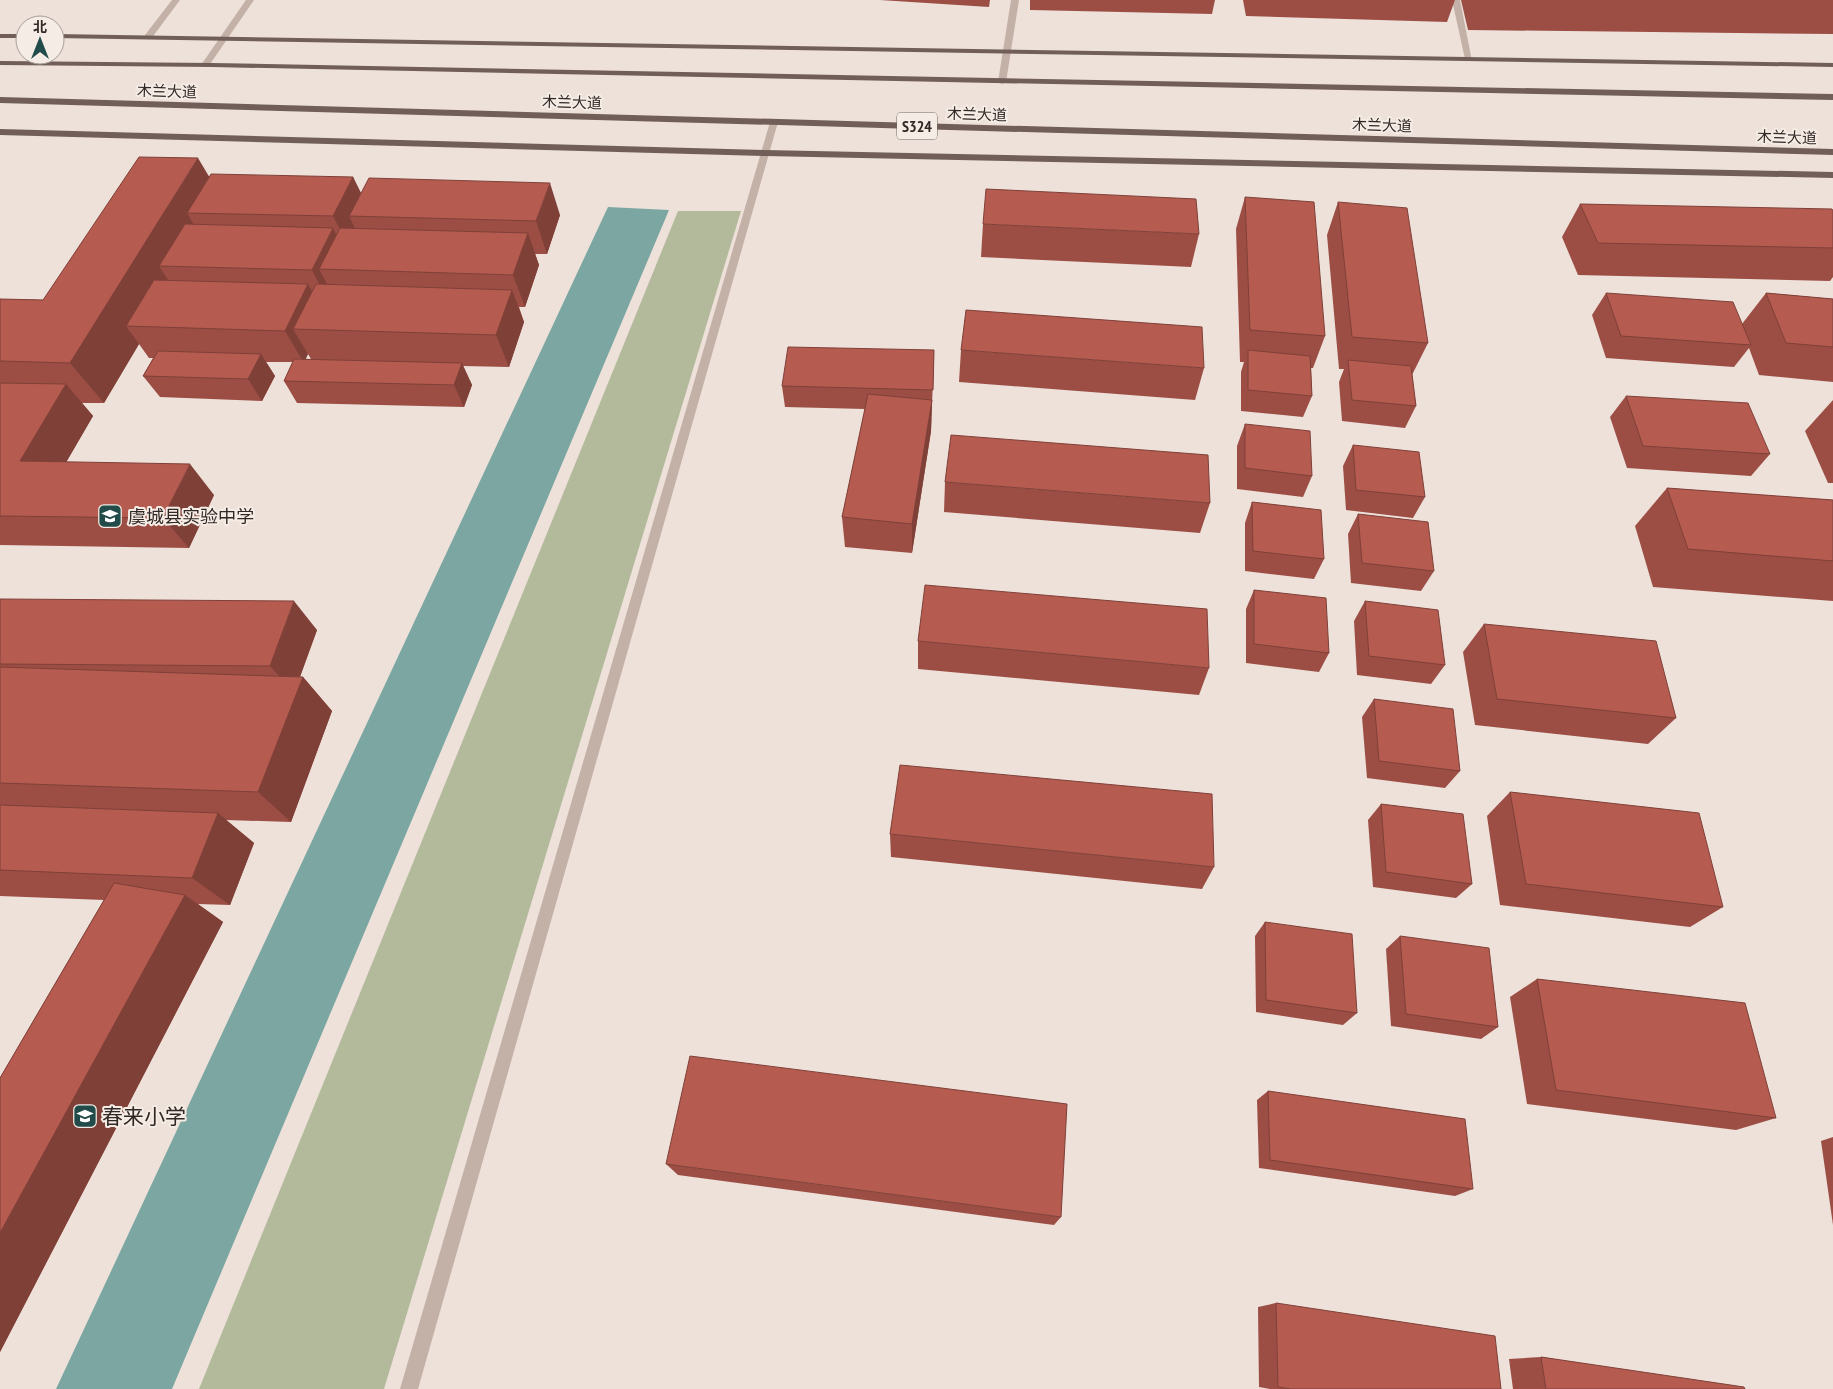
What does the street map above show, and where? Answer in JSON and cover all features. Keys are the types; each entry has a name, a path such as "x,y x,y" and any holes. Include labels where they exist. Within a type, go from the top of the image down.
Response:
{"main road":[{"path":"0,36 15,36"},
{"path":"65,36 1833,65"},
{"name":"木兰大道","path":"0,63 205,65 1833,97"},
{"name":"木兰大道","path":"0,100 1833,152"},
{"path":"0,132 765,153 1833,175"}],"street":[{"path":"148,37 176,0"},
{"path":"205,65 250,0"},
{"path":"1002,82 1016,0"},
{"path":"1456,0 1469,59"},
{"path":"409,1389 774,122"}],"green space":[{"path":"678,211 741,211 384,1389 199,1389"}],"water":[{"path":"608,207 669,210 172,1389 56,1389"}],"building":[{"path":"139,157 198,158 70,363 0,361 0,299 43,300"},
{"path":"211,174 353,177 333,216 187,213"},
{"path":"369,178 550,183 536,221 349,216"},
{"path":"986,189 1196,199 1199,234 983,224"},
{"path":"1245,197 1314,202 1325,336 1250,330"},
{"path":"1338,202 1407,208 1428,343 1352,337"},
{"path":"1580,204 1832,209 1833,248 1598,243"},
{"path":"185,224 333,228 312,270 159,266"},
{"path":"340,228 528,233 513,275 319,269"},
{"path":"154,280 308,284 285,331 126,326"},
{"path":"316,284 512,290 496,335 293,329"},
{"path":"1606,293 1733,302 1751,345 1621,336"},
{"path":"1766,293 1833,299 1833,347 1786,343"},
{"path":"966,310 1202,327 1204,368 961,350"},
{"path":"788,347 934,350 933,390 782,386"},
{"path":"1248,350 1310,356 1312,396 1248,390"},
{"path":"158,351 261,354 248,379 143,376"},
{"path":"294,359 462,363 454,385 284,381"},
{"path":"1348,360 1411,366 1416,406 1352,400"},
{"path":"0,383 66,384 20,461 190,464 163,518 0,516"},
{"path":"868,394 932,400 912,524 842,517"},
{"path":"1626,396 1748,403 1770,454 1643,446"},
{"path":"1245,424 1310,431 1312,476 1245,468"},
{"path":"951,435 1208,455 1210,503 945,482"},
{"path":"1353,445 1419,452 1425,497 1356,490"},
{"path":"1667,488 1833,500 1833,561 1688,549"},
{"path":"1252,502 1321,510 1324,559 1253,551"},
{"path":"1358,514 1428,522 1434,571 1362,563"},
{"path":"925,585 1207,609 1209,668 918,641"},
{"path":"1254,590 1326,598 1329,653 1254,644"},
{"path":"0,599 294,601 270,666 0,664"},
{"path":"1365,601 1438,610 1445,665 1369,656"},
{"path":"1484,624 1656,641 1676,718 1497,699"},
{"path":"0,667 303,677 258,792 0,783"},
{"path":"1374,699 1453,709 1460,771 1379,761"},
{"path":"900,765 1212,794 1214,867 890,834"},
{"path":"1510,792 1699,813 1723,907 1526,884"},
{"path":"1381,804 1463,814 1472,884 1386,872"},
{"path":"0,805 218,813 192,878 0,870"},
{"path":"114,883 185,895 0,1233 0,1078"},
{"path":"1265,922 1352,934 1357,1013 1266,1000"},
{"path":"1400,936 1489,948 1498,1027 1406,1014"},
{"path":"1537,979 1745,1003 1776,1118 1556,1090"},
{"path":"690,1056 1067,1104 1061,1217 666,1164"},
{"path":"1268,1091 1465,1119 1473,1189 1270,1160"},
{"path":"1276,1303 1495,1336 1501,1389 1291,1389 1278,1387"},
{"path":"1541,1357 1744,1387 1745,1389 1546,1389"}],"place":[{"name":"虞城县实验中学","path":"110,516"},
{"name":"春来小学","path":"85,1116"}]}
